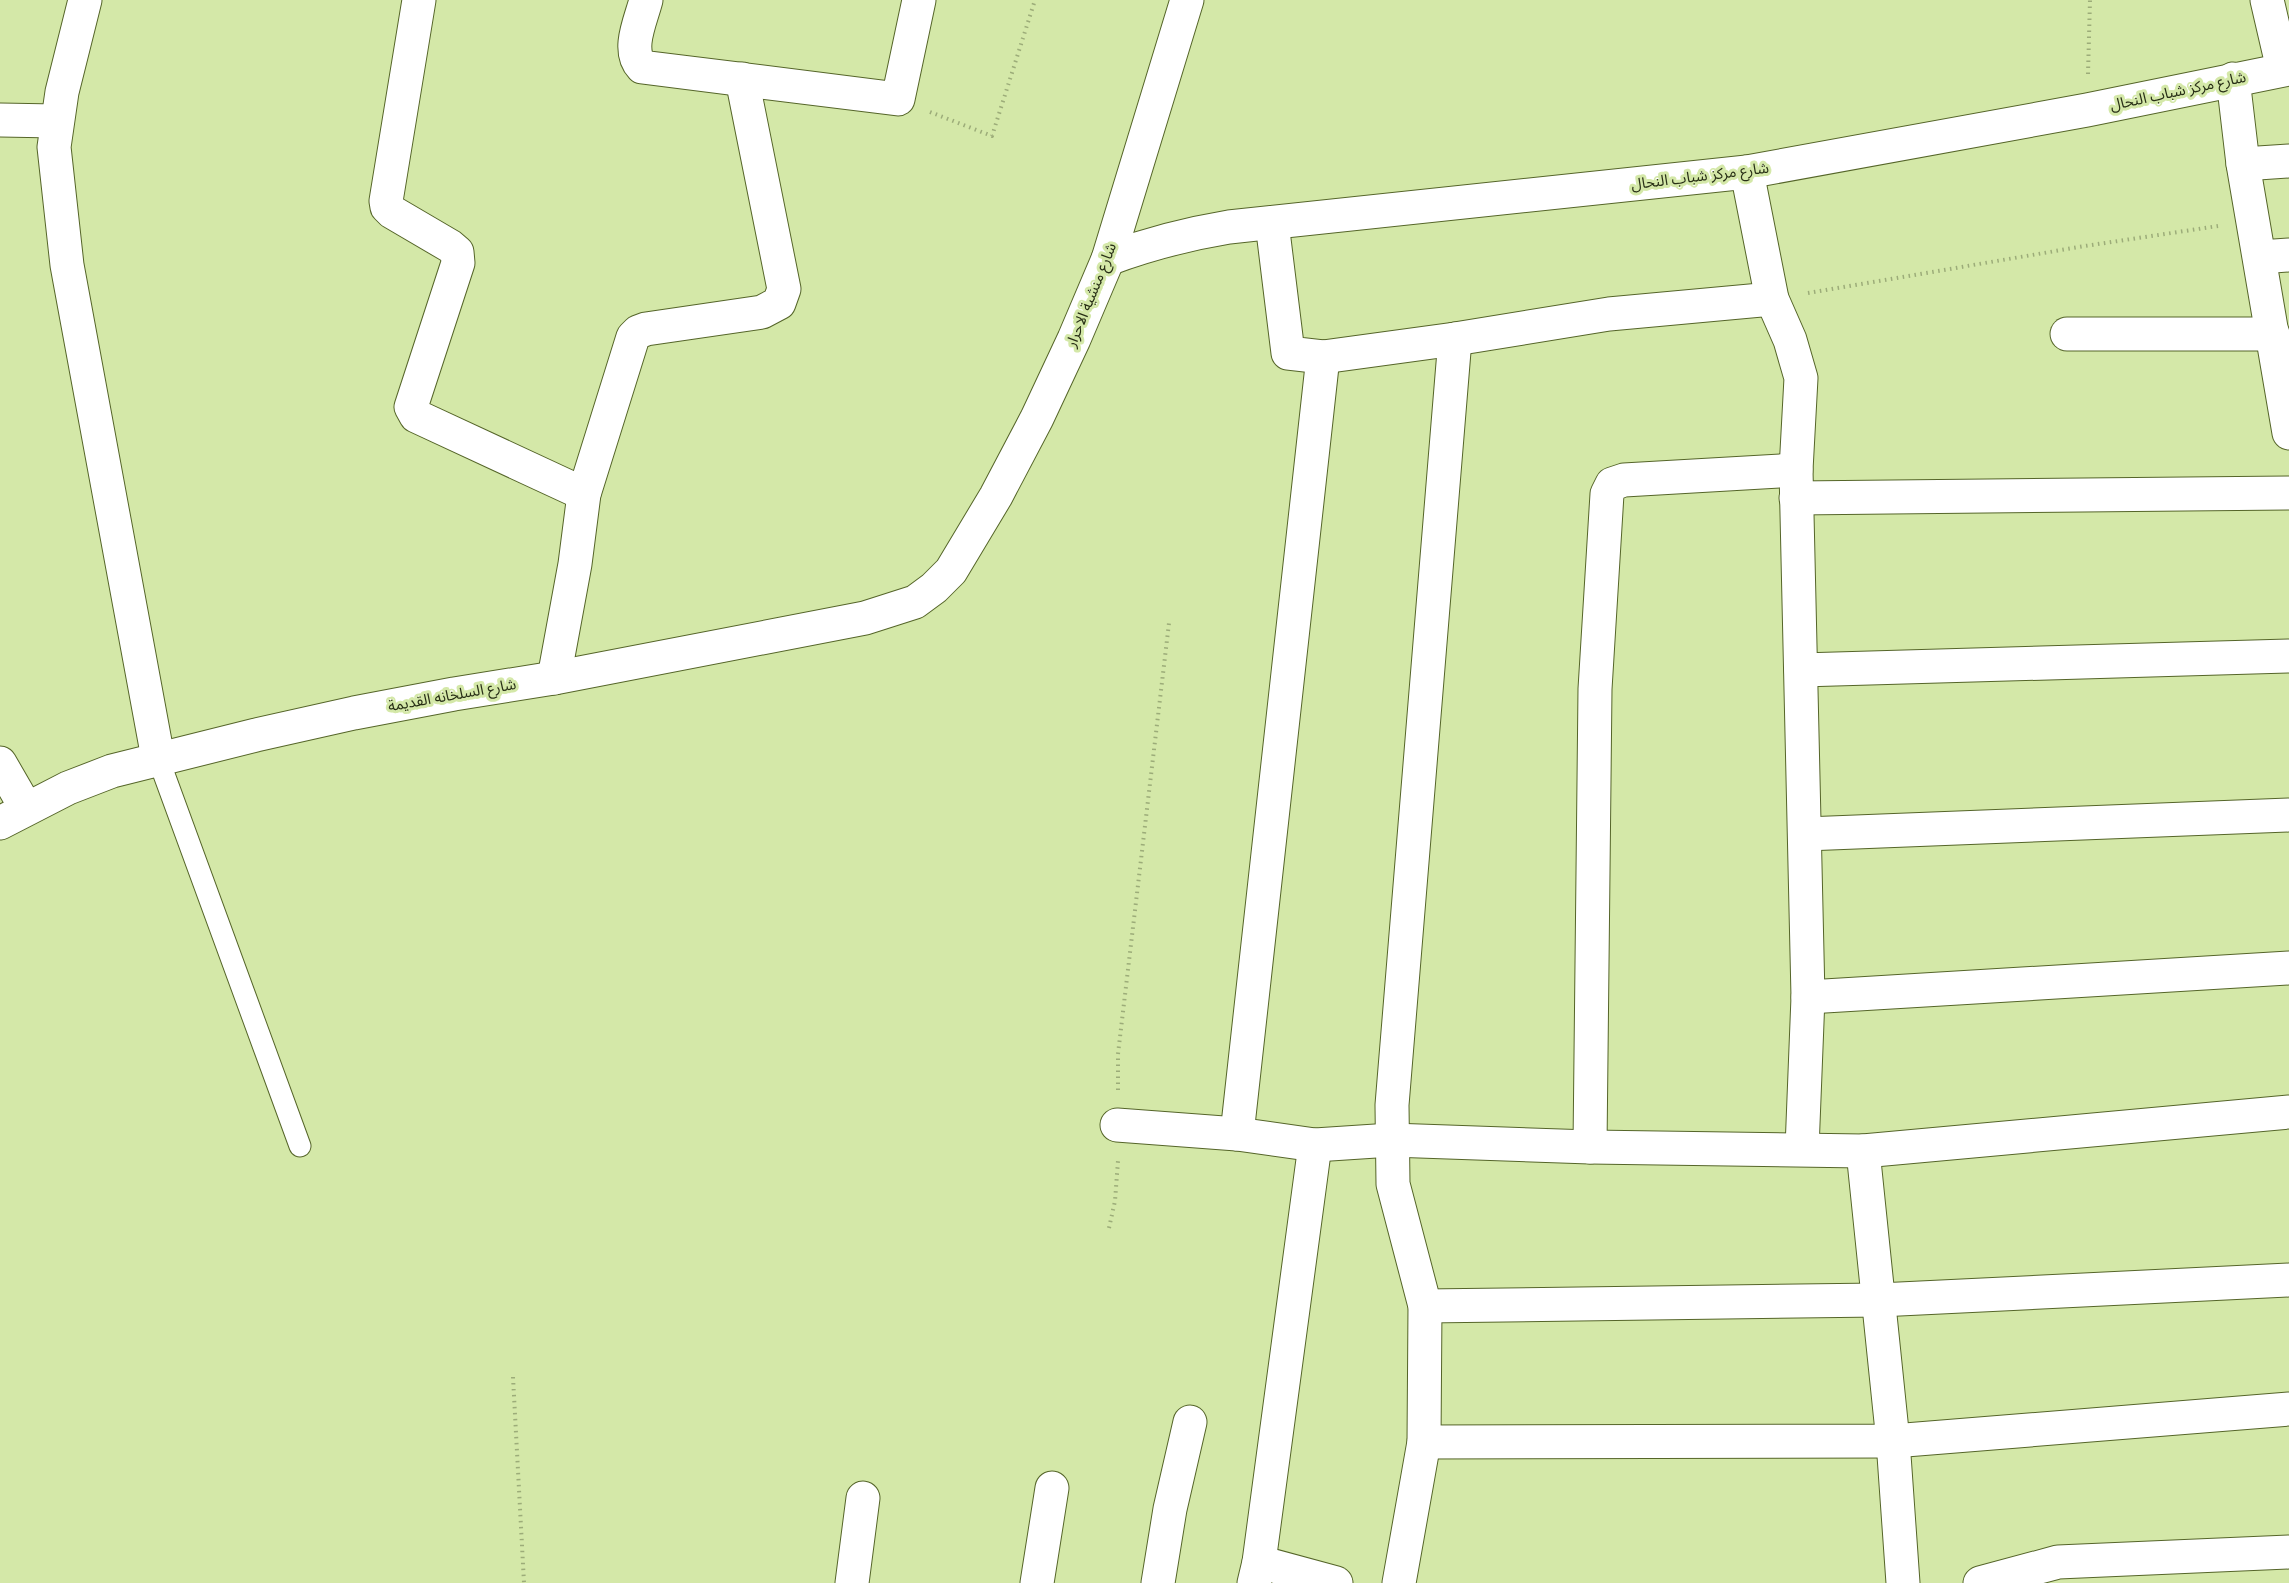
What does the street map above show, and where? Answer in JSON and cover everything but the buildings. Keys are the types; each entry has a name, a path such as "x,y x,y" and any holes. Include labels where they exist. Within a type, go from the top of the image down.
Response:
{"street":[{"path":"85,0 56,121 54,147 67,265 158,758"},
{"path":"419,0 386,201 387,207 392,212 457,252 458,263 411,407 416,416 584,494"},
{"path":"646,0 633,52 636,61 642,67 898,99 919,0"},
{"name":"شارع منشية الاحرار","path":"915,602 951,571 996,496 1037,418 1074,339 1108,259 1187,0"},
{"path":"2267,0 2286,69"},
{"name":"شارع مركز شباب النحال","path":"1108,259 1147,244 1188,234 1272,222 1747,172 2087,110 2286,69"},
{"path":"554,678 575,564 584,494 633,337 638,332 762,312 779,303 782,296 784,289 741,79"},
{"path":"2233,79 2243,164 2253,220 2274,256 2280,353 2289,433"},
{"path":"0,120 56,121"},
{"path":"2243,164 2289,161"},
{"path":"1747,172 1772,299 1790,340 1801,378 1796,484 1809,997 1802,1149"},
{"path":"1272,222 1288,353 1323,357 1455,339 1609,314 1772,299"},
{"path":"2067,334 2280,353"},
{"path":"1399,1583 1424,1442 1425,1306 1393,1184 1393,1093 1455,339"},
{"path":"1237,1134 1323,357"},
{"path":"1590,1147 1595,689 1607,494 1612,484 1624,480 2289,492"},
{"name":"شارع السلخانه القديمة","path":"13,816 68,788 112,771 158,758 354,713 554,678 865,618 915,602"},
{"path":"1801,670 2289,656"},
{"path":"0,763 13,816"},
{"path":"1805,834 2289,815"},
{"path":"1809,997 2289,968"},
{"path":"1117,1125 1237,1134 1315,1145 1392,1140 1590,1147 1863,1151 2289,1112"},
{"path":"1315,1145 1256,1573 1336,1583"},
{"path":"1863,1151 1893,1441 1903,1583"},
{"path":"1425,1306 1879,1300 2289,1280"},
{"path":"1424,1442 1893,1441 2289,1409"},
{"path":"1158,1583 1170,1509 1190,1422"},
{"path":"1037,1583 1052,1488"},
{"path":"852,1583 863,1498"},
{"path":"1980,1583 2058,1562 2289,1552"}],"lane":[{"path":"158,758 300,1146"}],"path":[{"path":"898,99 992,136 1035,0"},
{"path":"2087,110 2090,0"},
{"path":"1772,299 2253,220"},
{"path":"1109,1228 1118,1175 1118,1054 1169,623"},
{"path":"513,1377 524,1583"}]}
